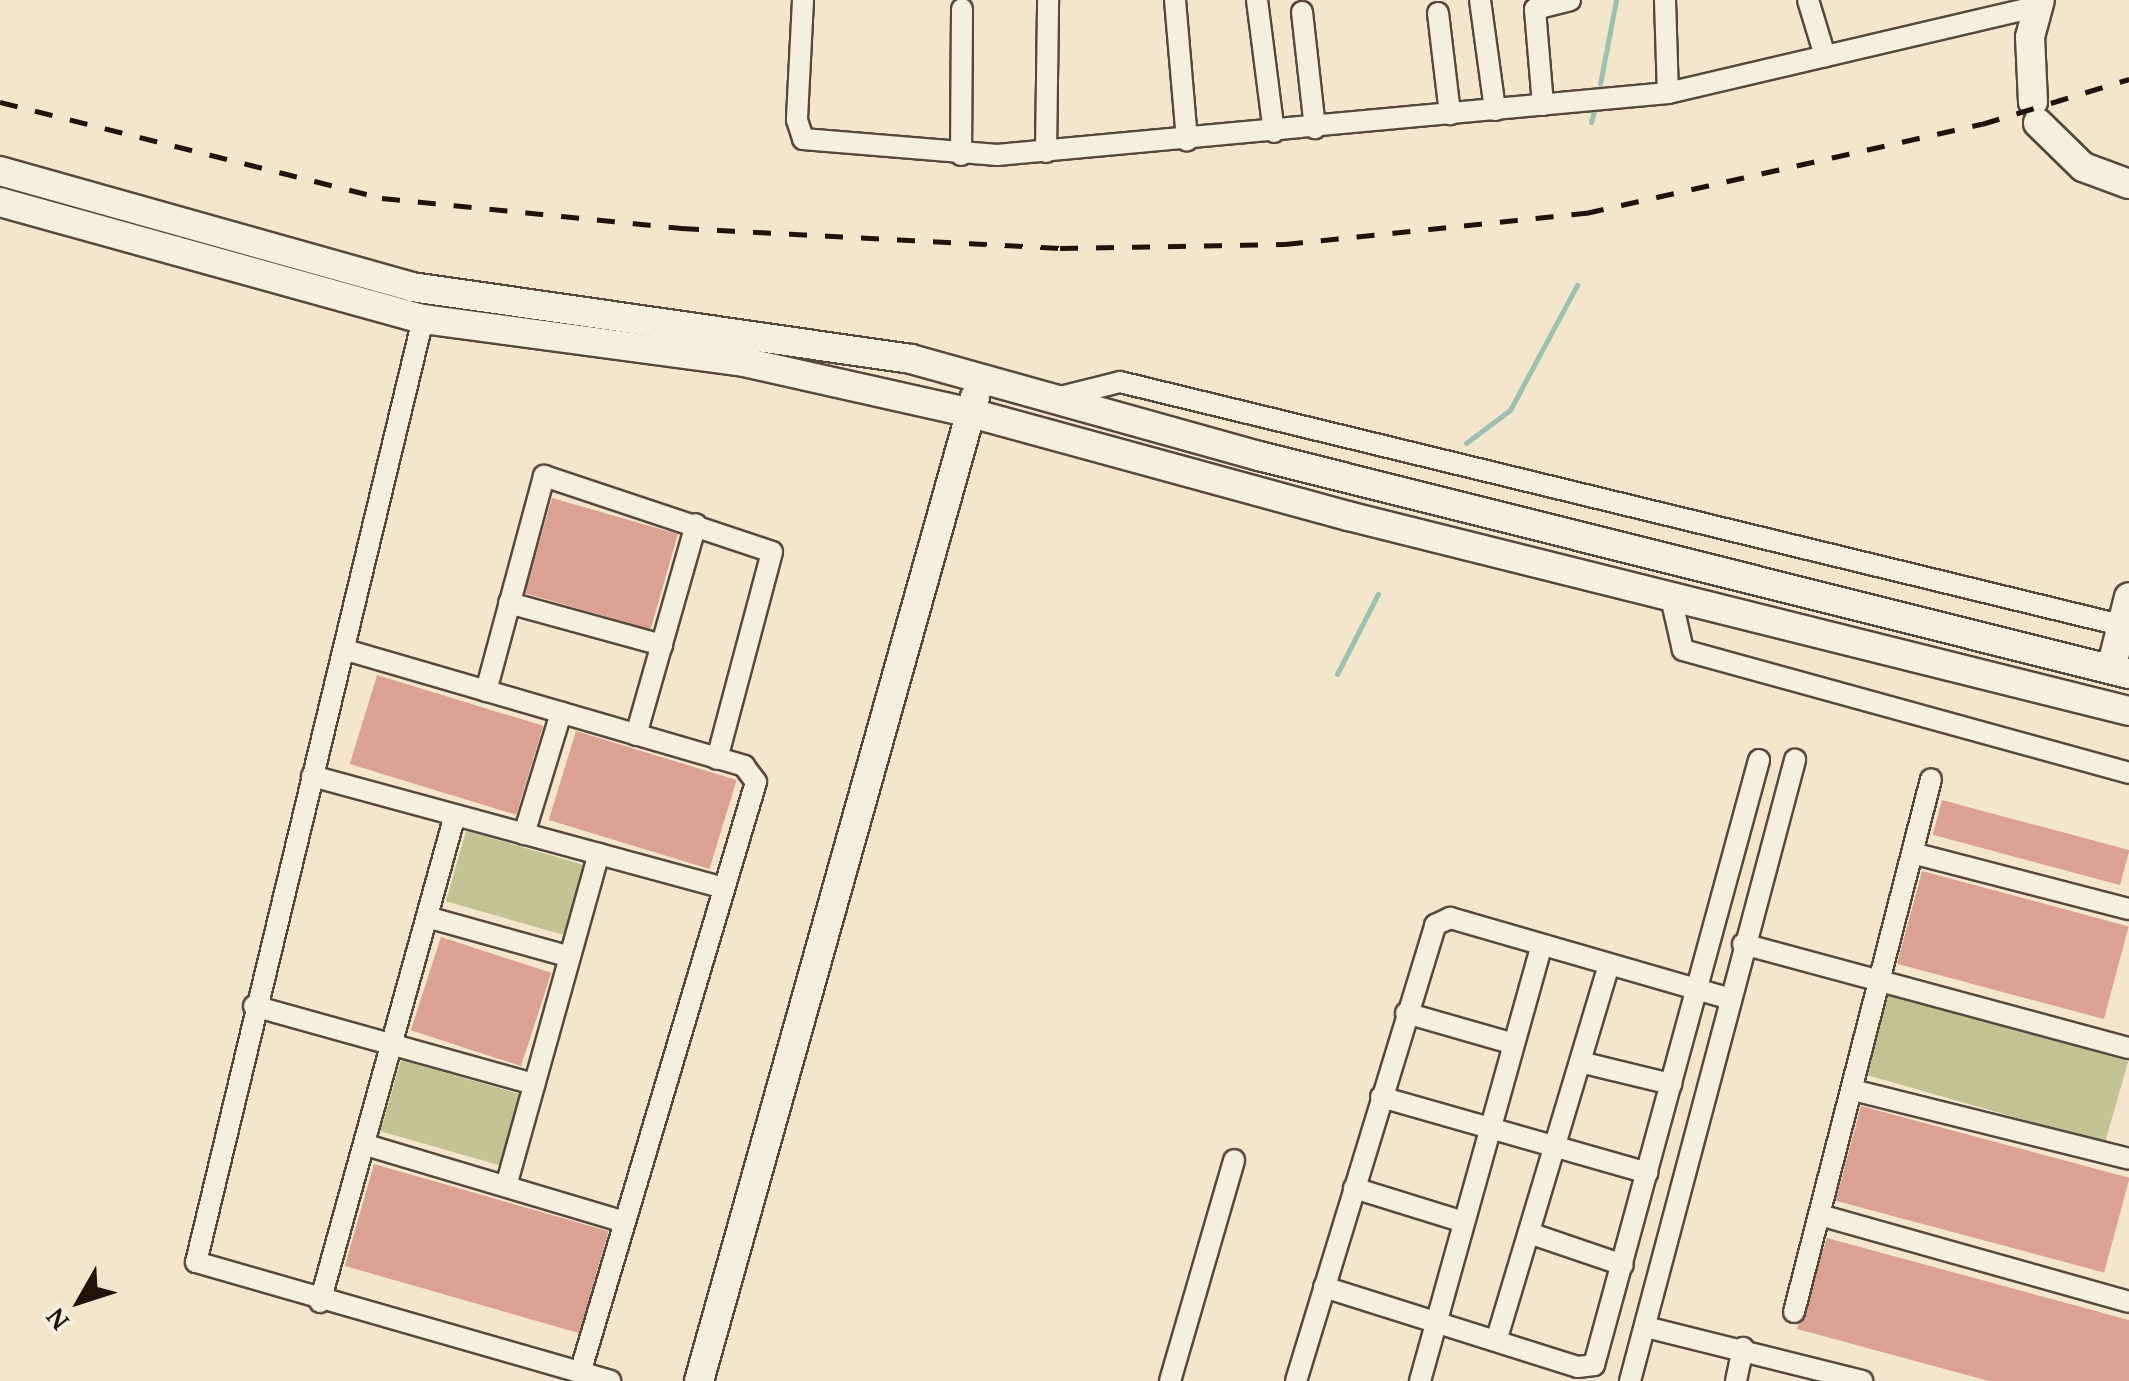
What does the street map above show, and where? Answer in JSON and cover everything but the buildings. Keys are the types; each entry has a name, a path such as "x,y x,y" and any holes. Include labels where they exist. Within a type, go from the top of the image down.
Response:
{"main road":[{"path":"2027,4 2036,112 2083,167 2129,184"},
{"path":"0,171 412,287 717,328 981,377 1259,456 2120,672 2129,597"},
{"path":"0,202 423,319 739,361 971,412 1348,516 1670,593 2129,712"},
{"path":"700,1381 981,377"}],"street":[{"path":"803,0 803,139 961,154 1046,152 1188,140 1668,92 2027,4"},
{"path":"1046,152 1048,0"},
{"path":"1176,0 1188,140"},
{"path":"1256,0 1274,132"},
{"path":"1480,0 1494,110"},
{"path":"1543,106 1535,9 1570,0"},
{"path":"1665,0 1668,92"},
{"path":"1808,0 1824,56"},
{"path":"961,154 962,9"},
{"path":"1302,12 1315,128"},
{"path":"1438,13 1450,114"},
{"path":"423,319 346,650 254,1006 196,1262 320,1302 610,1381"},
{"path":"1056,398 1120,382 2125,626"},
{"path":"486,691 544,476 764,544 775,561 717,758"},
{"path":"636,735 696,524"},
{"path":"1670,593 1683,650 2129,773"},
{"path":"509,603 662,645"},
{"path":"346,650 744,766 756,782 580,1373"},
{"path":"524,834 561,713"},
{"path":"1324,1287 1436,1324 1498,1338 1578,1367 1594,1365 1760,760"},
{"path":"1630,1381 1728,998 1796,760"},
{"path":"312,776 724,888"},
{"path":"1794,1312 1916,854 1931,779"},
{"path":"320,1302 456,815"},
{"path":"506,1186 598,854"},
{"path":"1916,854 2129,909"},
{"path":"428,918 570,957"},
{"path":"1296,1381 1406,1013 1441,920 1728,998"},
{"path":"1743,944 2129,1048"},
{"path":"1420,1381 1541,947"},
{"path":"1498,1338 1608,968"},
{"path":"254,1006 534,1084"},
{"path":"1406,1013 1514,1044"},
{"path":"1580,1062 1671,1084"},
{"path":"1853,1090 2129,1160"},
{"path":"1381,1097 1647,1174"},
{"path":"366,1145 624,1222"},
{"path":"1170,1381 1234,1160"},
{"path":"1354,1188 1464,1222"},
{"path":"1820,1215 2129,1302"},
{"path":"1529,1232 1623,1265"},
{"path":"1646,1327 1743,1348 1862,1381"},
{"path":"1736,1381 1743,1348"}],"shaded area":[{"path":"466,831 584,865 564,935 446,901"},
{"path":"1886,992 2128,1061 2105,1143 1863,1074"},
{"path":"401,1060 520,1094 500,1165 381,1131"}],"waterway":[{"path":"1600,84 1616,0"},
{"path":"1591,122 1595,107"},
{"path":"1466,443 1510,410 1577,285"},
{"path":"1337,674 1378,594"}],"railway":[{"path":"0,102 382,198 681,228 1060,248 1285,244 1586,213 1982,124 2129,79"}]}
